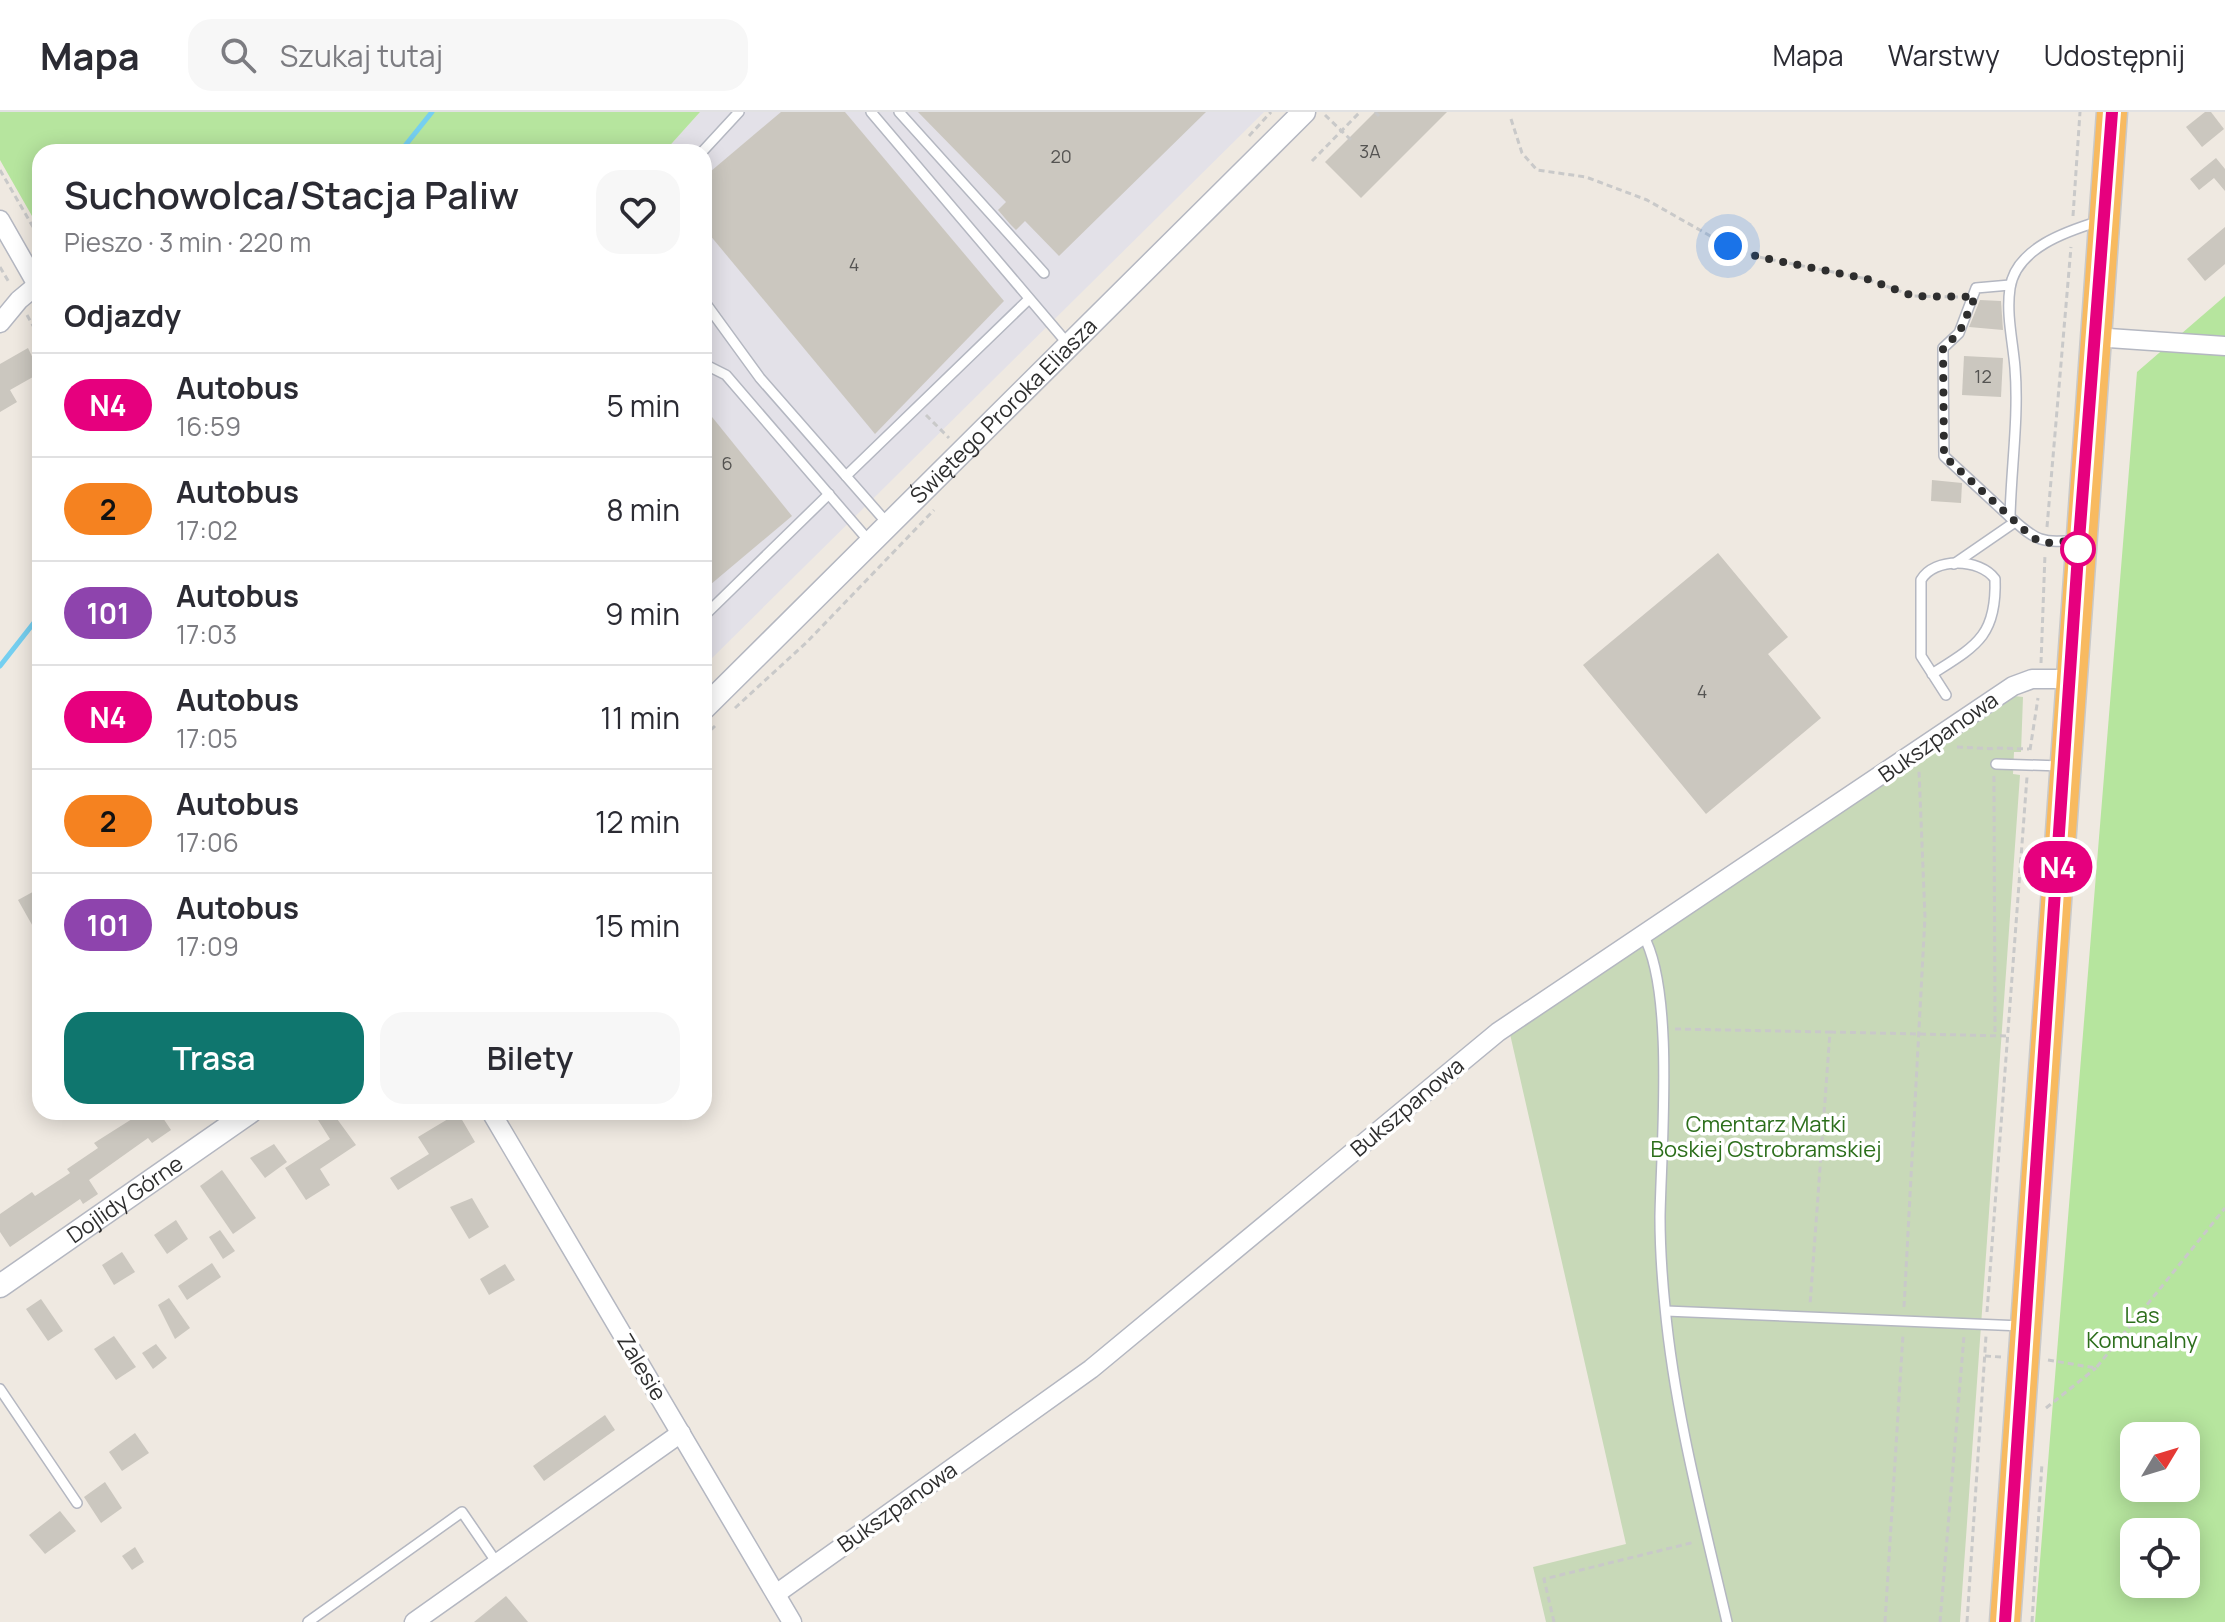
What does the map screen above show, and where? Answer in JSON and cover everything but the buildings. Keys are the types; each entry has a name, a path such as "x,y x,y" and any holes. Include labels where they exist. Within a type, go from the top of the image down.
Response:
{"highway":[{"path":"2005,1622 2079,540 2112,112"}],"street":[{"name":"Świętego Proroka Eliasza","path":"712,700 1304,112"},
{"path":"0,220 32,275"},
{"path":"0,323 19,300 32,292"},
{"path":"2094,337 2225,346"},
{"name":"Bukszpanowa","path":"776,1594 1091,1369 1498,1032 1642,932 1824,815 2013,686 2025,680 2070,679"},
{"name":"Dojlidy Górne","path":"0,1286 239,1120"},
{"name":"Zalesie","path":"496,1120 792,1622"},
{"path":"414,1622 681,1433"}],"lane":[{"path":"709,144 739,112"},
{"path":"871,112 1070,346"},
{"path":"899,112 1044,273"},
{"path":"2012,519 2015,369 2010,341 2010,285 2027,257 2072,229 2103,220"},
{"path":"2010,285 1976,288 1959,333 1943,348 1944,456 2033,538 2046,543 2079,540"},
{"path":"846,476 1028,300"},
{"path":"712,312 760,378 890,526"},
{"path":"712,368 726,375 871,543"},
{"path":"712,608 829,494"},
{"path":"1954,564 2012,519"},
{"path":"1932,674 1969,650 1988,632 1993,615 1995,579 1982,567 1938,564 1928,569 1921,580 1921,656 1932,674 1946,695"},
{"path":"1996,764 2065,767"},
{"path":"1642,932 1655,963 1662,1029 1660,1218 1666,1311 1682,1425 1727,1622"},
{"path":"1666,1311 2026,1326"},
{"path":"0,1389 77,1503"},
{"path":"308,1622 462,1512 497,1563"}],"path":[{"path":"1246,139 1271,112"},
{"path":"1322,112 1351,140"},
{"path":"1312,161 1360,112"},
{"path":"1967,1622 2006,1036 2028,765 2040,680 2046,543 2080,112"},
{"path":"1511,119 1522,153 1537,170 1586,177 1647,200 1728,246 1759,257 1867,279 1913,296 1975,297"},
{"path":"0,170 32,225"},
{"path":"918,406 949,438"},
{"path":"1949,748 2030,749"},
{"path":"1885,1622 1921,1034 1925,917 1919,772 1923,763"},
{"path":"1995,1035 1996,764"},
{"path":"1662,1029 2006,1036"},
{"path":"1809,1316 1830,1032"},
{"path":"2046,1408 2096,1368 2225,1208"},
{"path":"1940,1622 1965,1324"},
{"path":"2049,1360 2096,1368"},
{"path":"1554,1622 1544,1579 1708,1539"}],"shaded area":[{"path":"700,112 1264,112 712,658 712,144 671,144"}],"green space":[{"path":"0,112 700,112 671,144 32,144 32,216 0,160"},
{"name":"Las Komunalny","path":"2225,296 2225,1622 2035,1622 2137,372"},
{"name":"Cmentarz Matki Boskiej Ostrobramskiej","path":"2014,696 2023,697 2021,752 2014,752 2013,774 2020,775 1960,1622 1546,1622 1533,1567 1626,1544 1510,1034"}],"waterway":[{"path":"406,144 432,112"},
{"path":"0,666 32,625"}],"bus line":[{"name":"N4","path":"2005,1622 2079,540 2112,112"}],"route":[{"path":"1728,246 1759,257 1867,279 1913,296 1975,297 1959,333 1943,348 1944,456 2033,538 2046,543 2079,540 2078,549"}]}
